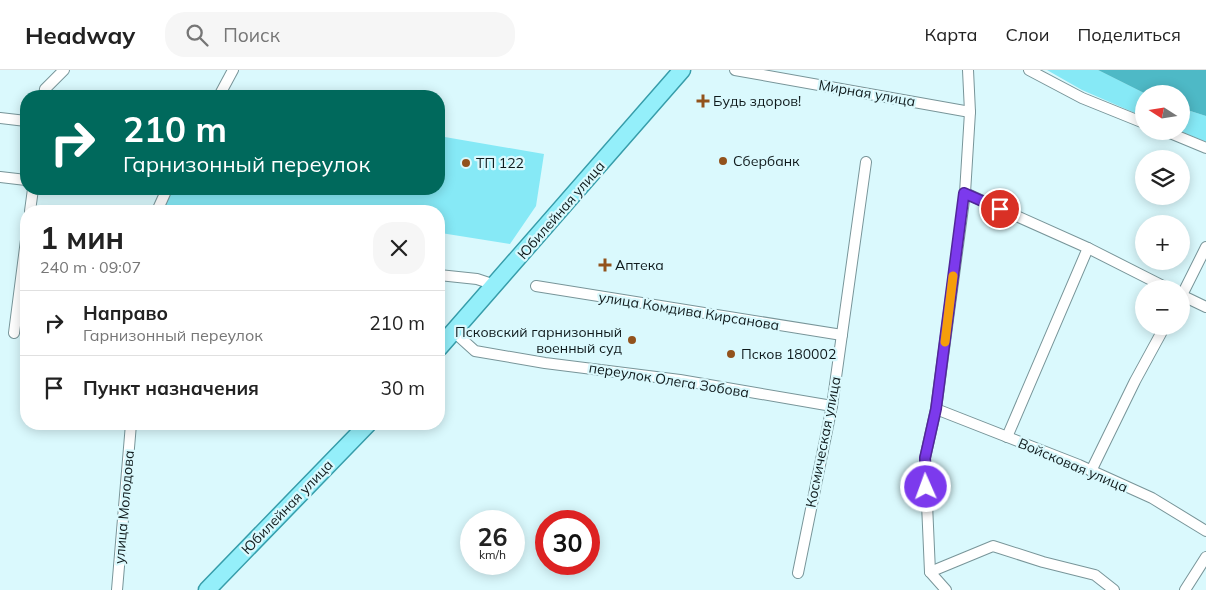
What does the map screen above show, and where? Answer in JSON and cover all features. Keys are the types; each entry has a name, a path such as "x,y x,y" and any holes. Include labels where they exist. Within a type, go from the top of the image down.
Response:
{"main road":[{"name":"Юбилейная улица","path":"445,342 682,70"},
{"name":"Юбилейная улица","path":"208,590 362,430"}],"street":[{"path":"45,90 64,70"},
{"path":"222,90 233,70"},
{"name":"Мирная улица","path":"735,70 970,112"},
{"path":"946,590 930,572 925,458 936,409 964,193 970,112 968,70"},
{"path":"1029,70 1082,98 1135,119"},
{"path":"0,118 20,120"},
{"path":"1187,140 1206,148"},
{"name":"Космическая улица","path":"798,573 832,406 866,162"},
{"path":"0,177 20,179"},
{"path":"964,193 1088,248 1151,280"},
{"path":"1190,280 1206,247"},
{"path":"1007,437 1088,248"},
{"path":"445,276 477,279 495,285"},
{"path":"14,333 20,286"},
{"name":"улица Комдива Кирсанова","path":"536,286 842,335"},
{"path":"1190,300 1206,307"},
{"name":"переулок Олега Зобова","path":"454,332 475,351 546,363 680,380 832,406"},
{"path":"1091,471 1160,335"},
{"name":"Войсковая улица","path":"936,409 1091,471 1152,498 1206,531"},
{"name":"улица Молодова","path":"117,590 130,430"},
{"path":"930,572 993,546 1043,562 1095,575 1114,590"},
{"path":"1185,590 1206,557"}],"shaded area":[{"path":"1047,70 1098,70 1135,88 1135,113 1082,90"},
{"path":"1098,70 1206,70 1206,116 1190,111 1190,85 1135,85 1135,88"},
{"path":"1190,111 1206,116 1206,142 1190,135"},
{"path":"445,137 544,154 536,206 510,244 445,234 445,205 166,205 170,195 445,195"}],"slow traffic":[{"path":"945,342 953,276"}],"place":[{"name":"Будь здоров!","path":"703,101"},
{"name":"Сбербанк","path":"723,161"},
{"name":"ТП 122","path":"466,163"},
{"name":"Аптека","path":"605,265"},
{"name":"Псковский гарнизонный военный суд","path":"632,340"},
{"name":"Псков 180002","path":"731,354"}],"route":[{"path":"926,487 925,458 936,409 964,193 1000,209"}]}
